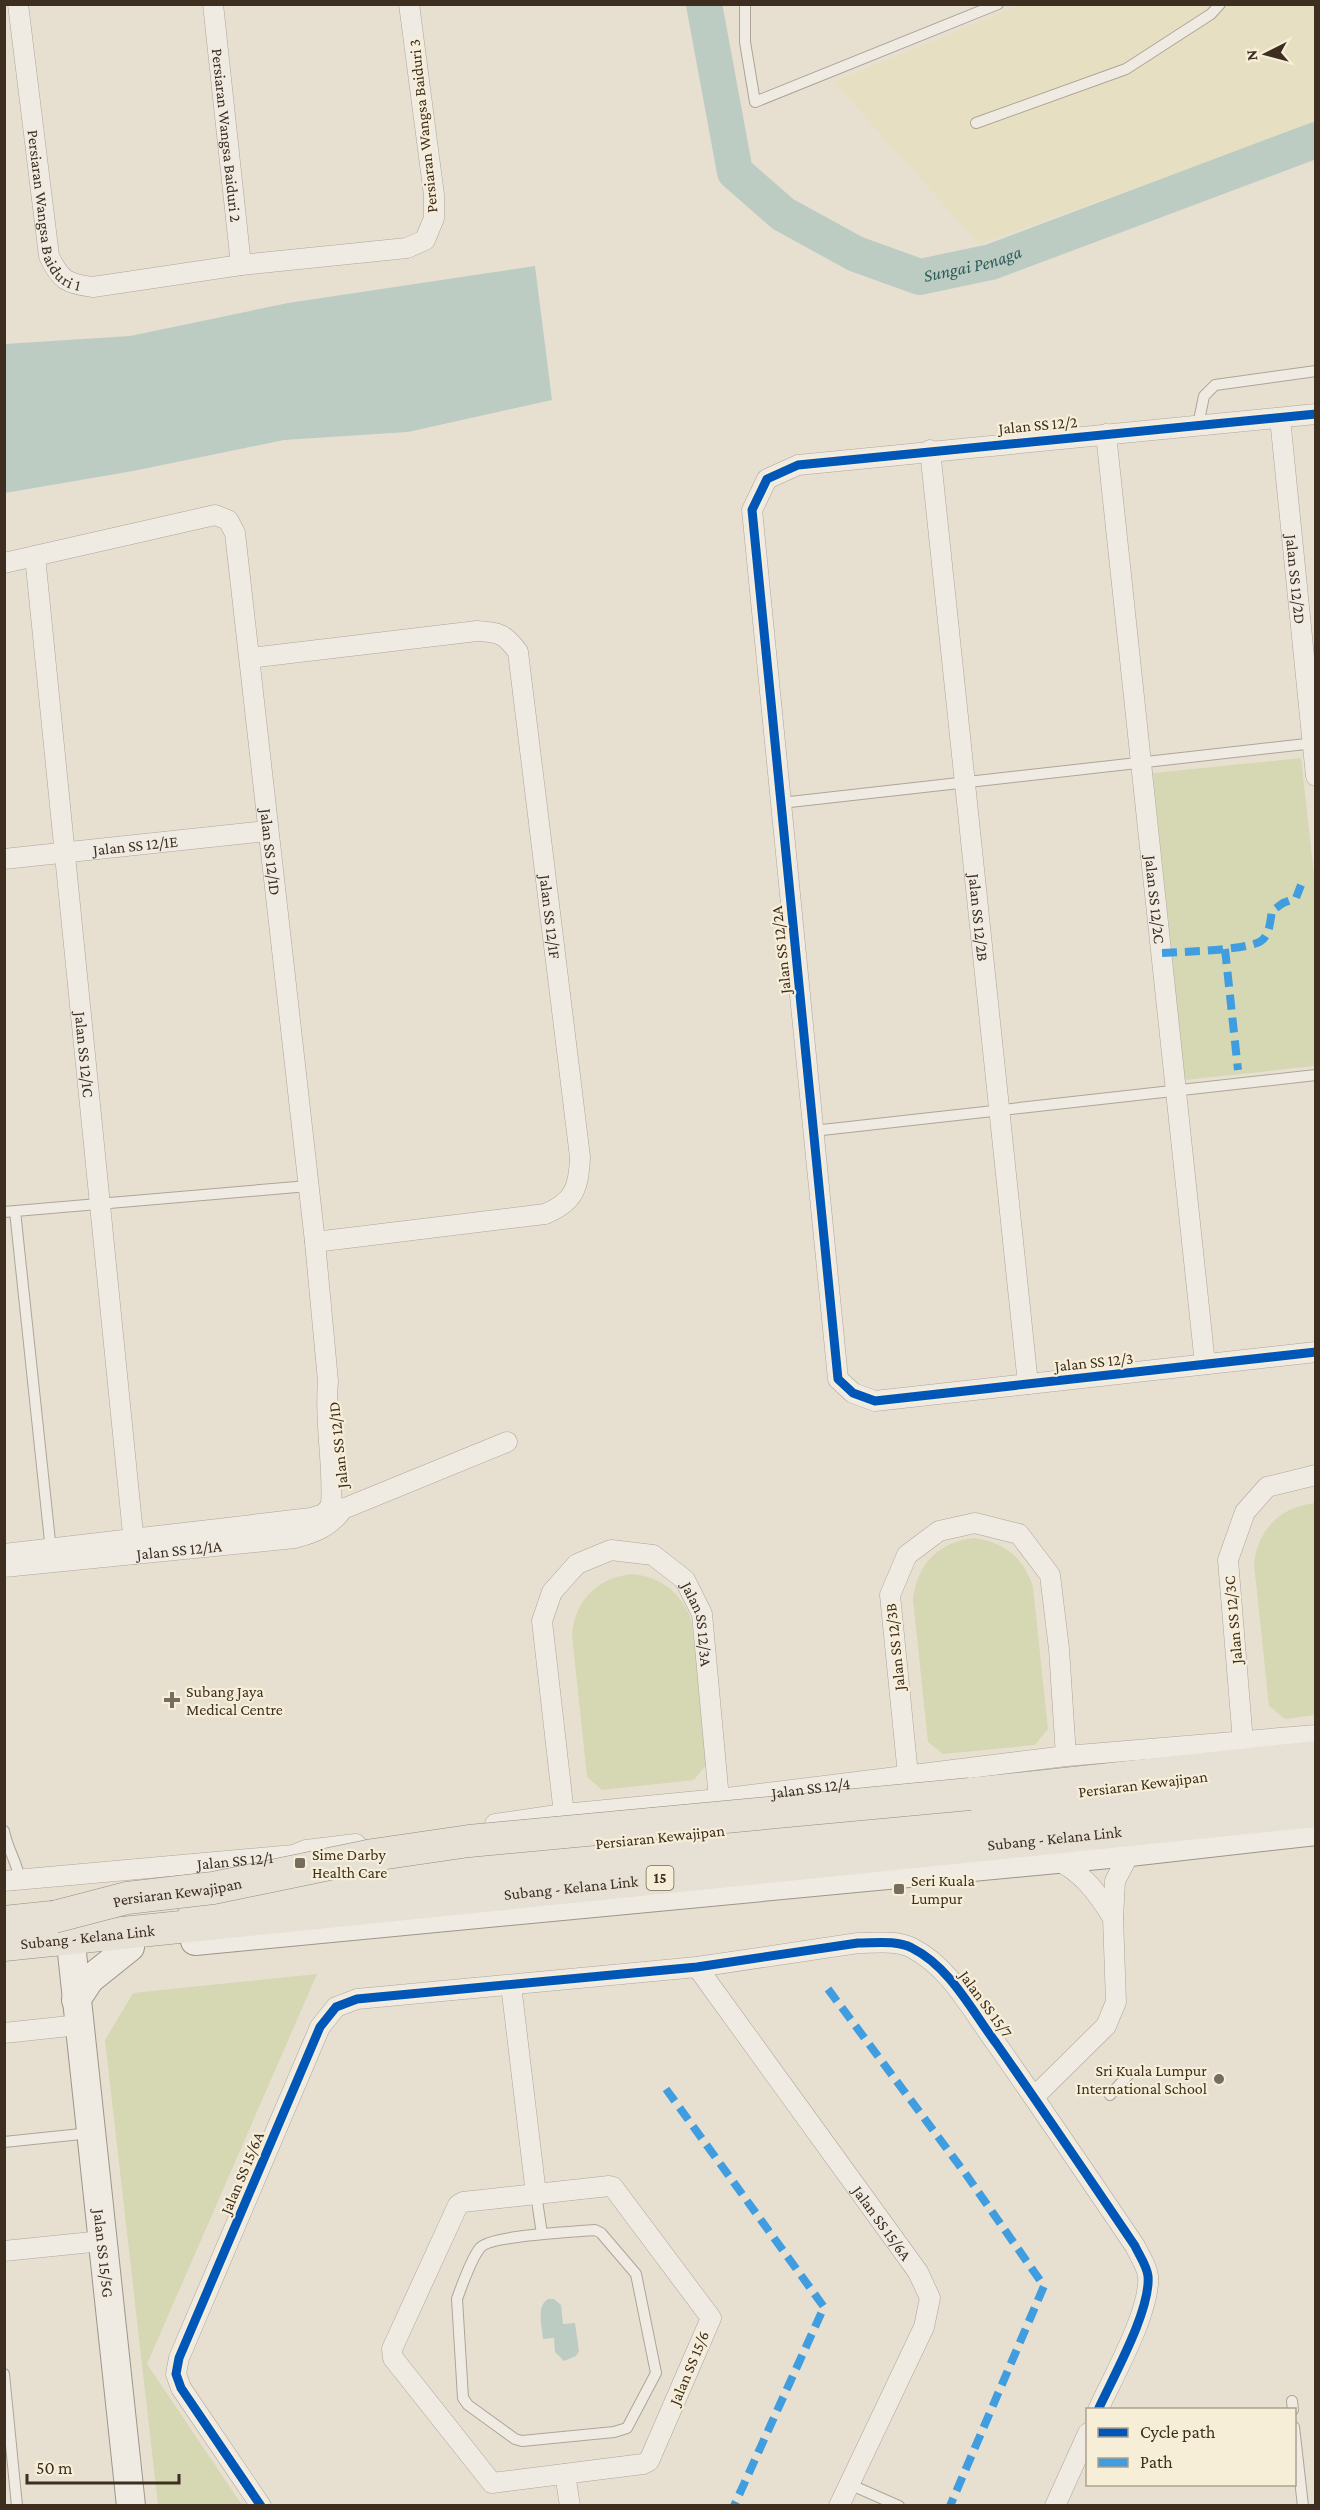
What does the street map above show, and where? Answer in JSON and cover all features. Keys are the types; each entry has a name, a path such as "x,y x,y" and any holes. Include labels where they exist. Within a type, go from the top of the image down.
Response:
{"main road":[{"path":"54,1917 127,1898 213,1888 373,1855 469,1841 1015,1789 1316,1757"},
{"name":"Persiaran Kewajipan","path":"4,1909 1316,1764"},
{"name":"Subang - Kelana Link","path":"54,1917 277,1895 737,1840 1316,1786"},
{"name":"Subang - Kelana Link","path":"4,1946 1316,1811"},
{"path":"4,1960 1130,1852 1316,1831"},
{"name":"15","path":"4,1922 54,1917"},
{"path":"4,1952 143,1938 186,1942"},
{"path":"78,2012 90,1979 130,1947"},
{"name":"Jalan SS 15/5G","path":"72,1953 131,2505"}],"street":[{"name":"Persiaran Wangsa Baiduri 1","path":"18,4 45,231 49,256 58,274 74,285 93,287 241,265"},
{"name":"Persiaran Wangsa Baiduri 2","path":"213,4 241,265"},
{"name":"Persiaran Wangsa Baiduri 3","path":"241,265 407,248 425,240 434,219 434,195 408,4"},
{"name":"Jalan SS 12/2","path":"767,479 798,465 930,450 1316,414"},
{"name":"Jalan SS 12/2D","path":"1280,418 1316,776"},
{"name":"Jalan SS 12/2C","path":"1106,434 1205,1364"},
{"name":"Jalan SS 12/2B","path":"930,450 1028,1384"},
{"name":"Jalan SS 12/2A","path":"767,479 752,510 838,1379 853,1393 875,1401"},
{"name":"Jalan SS 12/1D","path":"4,563 215,515 228,520 235,533 315,1242 328,1381 336,1402 344,1492 337,1508"},
{"name":"Jalan SS 12/1C","path":"35,556 135,1546"},
{"name":"Jalan SS 12/1F","path":"250,658 477,631 494,632 508,638 518,652 580,1157 579,1178 573,1194 561,1208 545,1214 315,1242"},
{"name":"Jalan SS 12/1E","path":"4,859 267,831"},
{"name":"Jalan SS 12/3","path":"875,1401 1316,1352"},
{"name":"Jalan SS 12/1A","path":"4,1567 51,1556 135,1546 311,1518 507,1442"},
{"name":"Jalan SS 12/3C","path":"1243,1742 1228,1560 1245,1512 1267,1487 1316,1475"},
{"name":"Jalan SS 12/3B","path":"908,1775 890,1595 907,1555 939,1531 975,1523 1019,1534 1050,1575 1059,1648 1066,1756"},
{"name":"Jalan SS 12/3A","path":"564,1814 542,1620 552,1592 577,1564 611,1550 653,1555 685,1580 702,1614 719,1799"},
{"name":"Jalan SS 12/1A","path":"4,1554 51,1556"},
{"name":"Jalan SS 12/4","path":"306,1850 564,1814 719,1799 1066,1756 1316,1735"},
{"path":"604,1810 609,1843"},
{"name":"Jalan SS 12/1","path":"12,1876 294,1856 306,1850"},
{"path":"1034,2097 1106,2026 1116,2002 1113,1918 1115,1881 1130,1852"},
{"path":"1055,1859 1070,1866 1086,1879 1113,1918"},
{"name":"Jalan SS 15/7","path":"511,1985 697,1967 858,1943 885,1943 911,1947 930,1960 950,1979 1034,2097 1135,2246 1148,2276 1145,2299 1138,2320 1098,2408"},
{"name":"Jalan SS 15/6A","path":"697,1967 918,2272 930,2298 924,2327 839,2505"},
{"path":"511,1985 536,2194"},
{"name":"Jalan SS 15/6A","path":"261,2505 181,2388 176,2374 179,2358 320,2028 336,2007 357,1999 511,1985"},
{"path":"4,2033 78,2012"},
{"name":"Jalan SS 15/6","path":"609,2186 613,2187 711,2318 649,2461 643,2464 565,2474 492,2483 393,2358 392,2349 458,2205 463,2202 609,2186"},
{"path":"4,2251 102,2241"},
{"path":"1055,2505 1086,2437"},
{"path":"565,2474 570,2505"}],"lane":[{"path":"745,4 745,42 755,102 998,4"},
{"path":"976,123 1126,69 1211,14 1220,4"},
{"path":"1198,425 1204,396 1215,385 1316,371"},
{"path":"781,803 1314,744"},
{"path":"813,1131 1316,1075"},
{"path":"51,1556 10,1212 308,1186"},
{"path":"4,1831 12,1876"},
{"path":"1110,2096 1130,2073"},
{"path":"4,2142 91,2133"},
{"path":"536,2194 542,2234"},
{"path":"595,2230 601,2233 636,2274 656,2373 627,2428 614,2432 522,2441 515,2439 468,2405 463,2398 457,2299 477,2255 481,2247 490,2242 542,2234 595,2230"},
{"path":"4,2374 18,2505"},
{"path":"1296,2444 1303,2505"},
{"path":"849,2484 899,2505"}],"shaded area":[{"path":"1020,5 1315,5 1315,123 979,244 834,82"},
{"path":"535,266 552,400 408,432 284,440 133,471 5,493 5,344 130,336 288,303"},
{"path":"554,2299 561,2305 563,2324 575,2323 579,2351 576,2356 564,2361 555,2352 554,2338 543,2339 541,2311 544,2302"}],"green space":[{"path":"1301,758 1316,892 1315,1066 1185,1080 1153,773"},
{"path":"1315,1503 1315,1715 1285,1719 1269,1706 1254,1564 1260,1540 1273,1522 1291,1509"},
{"path":"974,1538 995,1543 1011,1553 1024,1568 1033,1587 1048,1729 1035,1745 943,1754 928,1742 913,1600 919,1576 931,1557 950,1544"},
{"path":"632,1574 653,1579 670,1588 683,1603 692,1622 706,1765 694,1780 602,1790 587,1777 572,1635 578,1611 590,1593 608,1580"},
{"path":"317,1974 147,2364 242,2505 158,2505 105,2040 133,1993"}],"waterway":[{"name":"Sungai Penaga","path":"704,4 735,172 783,214 856,254 920,277 991,262 1316,140"}],"marked path":[{"path":"1162,953 1243,947 1261,941 1268,932 1272,911 1296,898 1301,885"},
{"path":"1225,949 1238,1070"},
{"path":"828,1989 965,2173 1044,2286 950,2506"},
{"path":"666,2089 824,2307 734,2506"}],"cycle path":[{"path":"1316,414 798,465 767,479 752,510 838,1379 853,1393 875,1401 1316,1352"},
{"path":"261,2506 181,2388 176,2374 179,2358 320,2027 336,2007 357,1999 697,1967 858,1943 893,1943 912,1948 938,1966 959,1991 1135,2246 1146,2268 1148,2276 1144,2307 1099,2408"}],"place":[{"name":"Subang Jaya Medical Centre","path":"172,1700"},
{"name":"Sime Darby Health Care","path":"300,1863"},
{"name":"Seri Kuala Lumpur","path":"899,1889"},
{"name":"Sri Kuala Lumpur International School","path":"1219,2079"}]}
